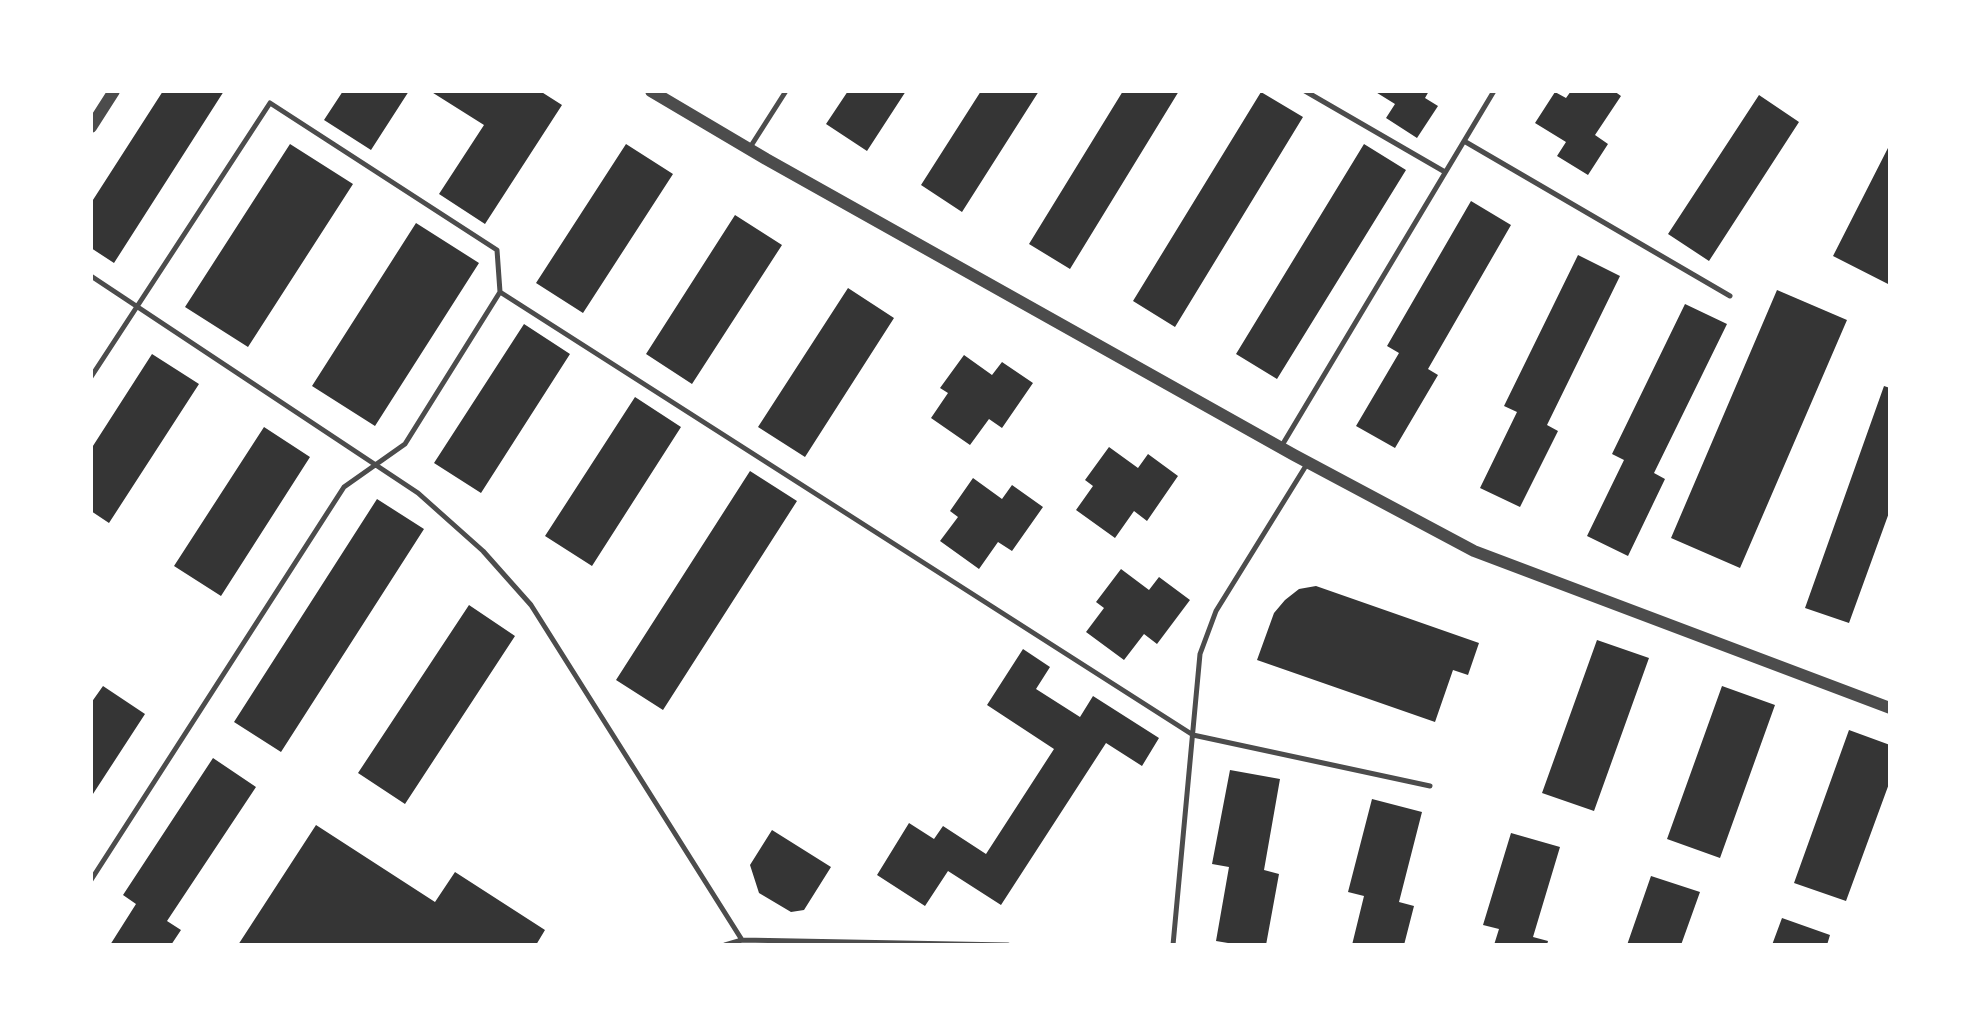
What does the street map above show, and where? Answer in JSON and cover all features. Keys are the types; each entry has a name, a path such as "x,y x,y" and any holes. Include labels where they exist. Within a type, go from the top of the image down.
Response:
{"street":[{"path":"91,127 114,91"},
{"path":"651,91 749,149 1281,447 1474,551 1890,708"}],"lane":[{"path":"749,149 786,91"},
{"path":"1305,91 1445,172"},
{"path":"1281,447 1494,91"},
{"path":"91,377 270,103 497,250 500,292 405,444 344,487 91,880"},
{"path":"1464,141 1730,296"},
{"path":"91,276 418,493 483,551 531,605 742,940"},
{"path":"500,292 1193,734 1430,786"},
{"path":"1173,945 1200,654 1216,611 1308,462"},
{"path":"725,945 742,940 1008,945"}],"building":[{"path":"163,91 224,91 114,263 91,248 91,203"},
{"path":"343,91 409,91 371,150 324,120"},
{"path":"430,91 540,91 562,105 485,224 439,194 484,125"},
{"path":"848,91 906,91 867,151 826,124"},
{"path":"981,91 1039,91 962,212 921,185"},
{"path":"1123,91 1179,91 1070,269 1029,244"},
{"path":"1374,91 1429,91 1425,98 1438,106 1417,138 1386,118 1395,104"},
{"path":"1571,91 1614,91 1621,96 1595,135 1608,144 1588,175 1557,156 1566,142 1535,123 1555,92 1566,98"},
{"path":"1261,92 1303,117 1175,327 1133,301"},
{"path":"1759,95 1799,122 1709,261 1668,234"},
{"path":"290,144 353,184 248,347 185,307"},
{"path":"626,144 673,174 583,313 536,283"},
{"path":"1364,144 1406,170 1277,379 1236,354"},
{"path":"1890,144 1890,285 1833,256"},
{"path":"1471,201 1511,225 1428,369 1438,375 1395,448 1356,426 1399,353 1387,346"},
{"path":"735,215 782,245 692,384 646,354"},
{"path":"416,223 479,263 375,426 312,386"},
{"path":"1578,255 1620,276 1547,425 1558,431 1520,507 1480,488 1517,412 1504,406"},
{"path":"848,288 894,318 805,457 758,427"},
{"path":"1777,290 1847,320 1740,568 1671,538"},
{"path":"1685,304 1727,324 1654,473 1665,479 1628,556 1587,536 1624,460 1612,454"},
{"path":"524,324 570,354 481,493 434,463"},
{"path":"152,354 199,384 109,523 91,511 91,449"},
{"path":"964,355 992,375 1002,362 1033,383 1002,428 989,419 970,445 931,418 948,393 940,388"},
{"path":"1884,386 1890,388 1890,510 1849,623 1805,608"},
{"path":"635,397 681,427 592,566 545,536"},
{"path":"264,427 310,457 221,596 174,566"},
{"path":"1109,447 1138,468 1148,454 1178,476 1147,521 1134,511 1115,538 1076,510 1093,486 1085,480"},
{"path":"750,471 797,501 663,710 616,680"},
{"path":"973,478 1002,499 1012,485 1043,507 1012,551 998,542 979,569 940,541 958,517 950,511"},
{"path":"377,499 424,529 281,752 234,722"},
{"path":"1121,569 1149,590 1159,577 1190,600 1157,644 1144,634 1124,660 1086,632 1104,608 1096,602"},
{"path":"1316,586 1479,643 1468,675 1453,670 1435,722 1257,660 1274,613 1299,589"},
{"path":"469,605 515,636 405,804 358,773"},
{"path":"1597,640 1649,658 1594,811 1542,793"},
{"path":"1023,649 1050,667 1036,689 1080,717 1093,696 1159,738 1142,766 1106,743 1001,905 948,871 925,906 877,875 909,823 934,839 943,826 986,854 1054,749 987,705"},
{"path":"103,686 145,714 91,797 91,703"},
{"path":"1722,686 1775,705 1720,858 1667,839"},
{"path":"1849,730 1890,745 1890,781 1846,901 1794,883"},
{"path":"213,758 256,787 167,921 181,930 171,945 110,945 136,904 123,895"},
{"path":"1230,770 1280,779 1264,870 1279,874 1266,945 1216,941 1229,867 1212,864"},
{"path":"1372,799 1422,812 1399,902 1414,906 1404,945 1352,945 1364,896 1348,892"},
{"path":"316,825 435,902 455,872 545,930 536,945 238,945"},
{"path":"772,830 831,867 804,910 791,912 759,893 750,865"},
{"path":"1511,833 1560,847 1533,937 1548,941 1547,945 1494,945 1499,929 1483,925"},
{"path":"1651,876 1700,892 1681,945 1627,945"},
{"path":"1782,918 1830,935 1827,945 1772,945"}]}
